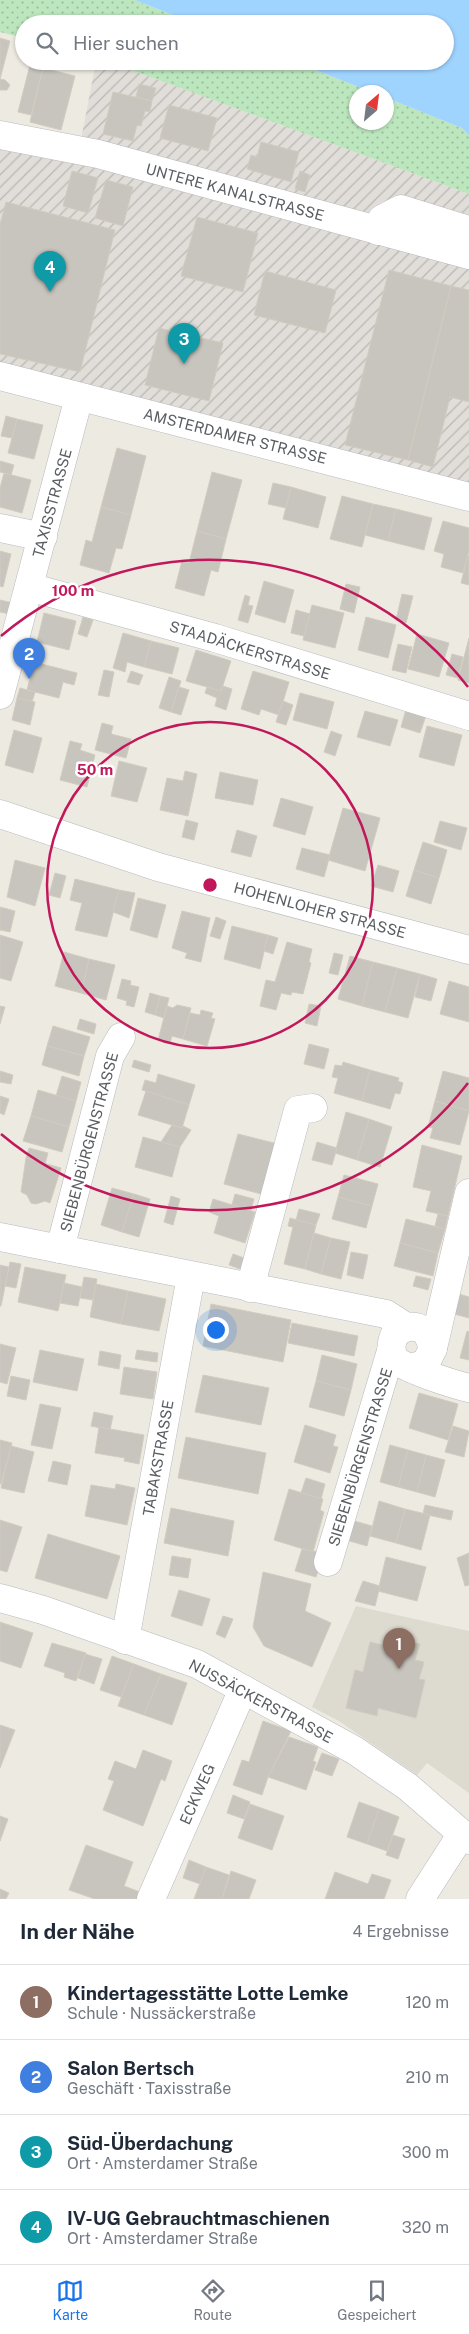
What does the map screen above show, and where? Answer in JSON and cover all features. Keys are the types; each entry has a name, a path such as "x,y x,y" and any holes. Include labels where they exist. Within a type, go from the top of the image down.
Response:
{"street":[{"name":"UNTERE KANALSTRASSE","path":"0,135 98,154 469,255"},
{"path":"378,231 382,219 400,209 465,229 469,232"},
{"name":"AMSTERDAMER STRASSE","path":"0,376 469,497"},
{"name":"TAXISSTRASSE","path":"0,695 79,397"},
{"path":"0,528 43,537"},
{"name":"STAADÄCKERSTRASSE","path":"29,587 215,638 469,716"},
{"name":"HOHENLOHER STRASSE","path":"0,814 158,866 469,950"},
{"name":"SIEBENBÜRGENSTRASSE","path":"60,1249 110,1056 121,1037"},
{"path":"250,1288 298,1110 313,1108"},
{"name":"SIEBENBÜRGENSTRASSE","path":"402,1360 426,1363 433,1348 469,1193"},
{"name":"SIEBENBÜRGENSTRASSE","path":"0,1237 386,1314 406,1327 420,1327 426,1332 433,1348"},
{"name":"TABAKSTRASSE","path":"125,1640 191,1276"},
{"name":"SIEBENBÜRGENSTRASSE","path":"328,1562 402,1360 394,1336 406,1327"},
{"name":"SIEBENBÜRGENSTRASSE","path":"402,1360 453,1384 469,1388"},
{"name":"NUSSÄCKERSTRASSE","path":"0,1598 43,1610 197,1664 369,1761 408,1786 465,1838"},
{"name":"ECKWEG","path":"151,1899 243,1689"},
{"path":"420,1899 465,1838"}],"shaded area":[{"path":"94,70 131,70 469,194 469,490 0,369 0,123 81,140"},
{"path":"356,1606 469,1631 469,1793 427,1763 417,1775 339,1721 312,1707"}],"green space":[{"path":"0,0 135,0 173,15 15,15 15,36 0,32"},
{"path":"131,70 315,70 354,85 349,85 349,130 394,130 394,101 462,128 469,135 469,194"}],"water":[{"path":"135,0 469,0 469,135 462,128 394,101 394,85 354,85 315,70 454,70 454,15 173,15"}],"building":[{"path":"0,38 10,41 0,79"},
{"path":"29,70 42,70 31,115 18,112"},
{"path":"43,70 51,70 75,76 61,130 30,122"},
{"path":"0,79 5,80 10,85 7,90 0,90"},
{"path":"139,84 156,88 152,101 136,97"},
{"path":"113,92 152,101 150,112 145,111 141,126 137,125 133,141 103,134"},
{"path":"169,105 217,118 208,151 160,138"},
{"path":"261,142 299,152 291,182 247,169 251,155 257,157"},
{"path":"72,171 98,178 88,213 63,206"},
{"path":"300,171 310,175 305,192 295,189"},
{"path":"106,180 133,187 123,226 95,218"},
{"path":"6,202 115,230 80,372 0,354 0,224"},
{"path":"197,217 258,233 243,292 181,276"},
{"path":"389,270 451,286 408,460 345,445"},
{"path":"265,271 336,290 325,333 254,315"},
{"path":"451,286 469,290 469,402 450,397 433,467 408,460"},
{"path":"159,328 223,343 209,401 145,385"},
{"path":"6,416 17,419 12,438 1,436"},
{"path":"17,419 43,425 34,459 8,453"},
{"path":"117,448 146,456 131,515 101,507"},
{"path":"0,461 14,465 11,475 0,472"},
{"path":"212,472 242,480 226,539 197,531"},
{"path":"4,473 31,480 22,513 0,507 0,488"},
{"path":"273,483 291,487 286,508 268,504"},
{"path":"291,487 326,497 318,528 283,519"},
{"path":"342,496 373,504 362,547 330,539"},
{"path":"373,504 396,509 388,541 365,535"},
{"path":"101,507 131,515 122,549 116,548 109,573 80,565 86,540 92,542"},
{"path":"396,509 432,518 424,550 388,541"},
{"path":"443,521 469,528 469,551 463,573 441,567 444,554 434,551"},
{"path":"197,531 226,539 218,572 211,570 204,596 175,588 182,561 189,563"},
{"path":"0,551 11,554 3,587 0,586"},
{"path":"469,556 469,585 461,583"},
{"path":"264,581 294,590 285,623 255,614"},
{"path":"346,584 360,587 354,613 340,609"},
{"path":"402,594 413,596 406,623 396,620"},
{"path":"245,595 250,597 248,605 253,606 248,623 238,620"},
{"path":"0,600 13,603 10,614 0,612"},
{"path":"312,605 344,613 335,648 303,640"},
{"path":"296,610 310,614 304,636 291,633"},
{"path":"44,613 76,621 69,650 37,642"},
{"path":"83,617 93,620 87,637 78,634"},
{"path":"366,617 396,625 388,658 358,650"},
{"path":"123,633 151,641 144,667 127,662 125,672 113,668"},
{"path":"417,634 449,643 439,677 408,669"},
{"path":"469,638 469,683 458,680"},
{"path":"151,641 179,648 172,674 144,667"},
{"path":"398,644 412,647 406,673 392,670"},
{"path":"196,650 231,661 221,691 186,681"},
{"path":"452,654 463,657 458,678 446,675"},
{"path":"34,662 77,673 74,685 63,682 59,698 27,690"},
{"path":"104,670 114,672 109,697 98,695"},
{"path":"131,671 143,675 139,685 127,682"},
{"path":"253,671 289,682 279,715 261,709 259,715 241,709"},
{"path":"169,677 181,681 171,712 159,708"},
{"path":"223,686 232,689 226,710 215,706 217,698 205,693 207,687 221,691"},
{"path":"179,687 189,690 181,715 171,712"},
{"path":"20,688 35,692 32,702 17,698"},
{"path":"300,693 334,702 327,729 293,720"},
{"path":"17,698 35,702 30,725 12,720"},
{"path":"283,701 293,705 286,725 276,722"},
{"path":"407,706 427,713 420,733 401,727"},
{"path":"365,711 398,720 390,746 357,737"},
{"path":"102,723 113,726 111,734 131,739 126,758 95,750"},
{"path":"427,726 462,735 454,766 419,757"},
{"path":"14,730 42,738 33,773 5,765"},
{"path":"331,731 342,735 335,756 324,752"},
{"path":"70,741 82,744 80,750 95,755 87,787 60,780"},
{"path":"119,761 147,768 137,802 111,796"},
{"path":"185,771 197,774 188,816 160,810 167,778 183,781"},
{"path":"220,772 258,780 253,805 215,798"},
{"path":"281,798 313,807 305,835 273,826"},
{"path":"343,808 380,818 365,871 328,860"},
{"path":"186,820 198,823 194,840 182,837"},
{"path":"440,821 467,828 461,850 434,842"},
{"path":"237,830 257,836 251,857 231,852"},
{"path":"423,842 447,850 439,878 414,870"},
{"path":"302,848 330,855 324,877 296,869"},
{"path":"15,860 45,868 35,906 7,897"},
{"path":"378,865 399,871 393,892 371,886"},
{"path":"414,870 439,878 431,904 406,896"},
{"path":"55,873 66,876 60,898 49,895"},
{"path":"75,879 119,890 107,937 75,930 82,903 70,900"},
{"path":"119,890 135,893 129,918 113,912"},
{"path":"138,898 166,905 157,938 130,930"},
{"path":"0,907 15,911 10,932 0,930"},
{"path":"182,911 210,918 201,962 185,958 187,953 172,948"},
{"path":"216,917 226,921 220,939 210,936"},
{"path":"232,926 268,935 260,969 224,959"},
{"path":"0,935 23,942 11,981 0,978"},
{"path":"268,935 278,938 273,954 264,951"},
{"path":"287,942 312,949 309,962 311,963 303,994 292,992 291,995 281,993 276,1010 260,1006 266,980 275,982"},
{"path":"64,952 89,959 81,993 55,986"},
{"path":"334,953 343,955 338,975 329,973"},
{"path":"350,956 373,962 362,1006 338,999"},
{"path":"89,959 115,965 106,1000 81,993"},
{"path":"373,962 397,968 385,1012 362,1006"},
{"path":"397,968 420,974 408,1018 385,1012"},
{"path":"420,974 437,979 431,1001 415,997"},
{"path":"122,979 131,981 130,985 139,987 134,1007 126,1005 127,1001 117,998"},
{"path":"449,981 469,987 469,1022 440,1014"},
{"path":"150,993 160,996 155,1015 145,1012"},
{"path":"160,996 169,998 164,1018 155,1015"},
{"path":"309,1004 321,1006 317,1026 305,1023"},
{"path":"177,1005 191,1008 183,1039 172,1036 170,1043 158,1040 167,1006 173,1008"},
{"path":"0,1006 5,1007 0,1024"},
{"path":"201,1010 213,1013 211,1018 215,1019 207,1046 183,1039 190,1013 200,1015"},
{"path":"80,1019 96,1024 94,1034 77,1029"},
{"path":"53,1026 90,1037 84,1056 47,1046"},
{"path":"309,1044 329,1049 324,1069 304,1064"},
{"path":"47,1046 84,1056 79,1076 42,1065"},
{"path":"134,1060 151,1065 149,1072 132,1067"},
{"path":"343,1062 370,1070 362,1101 334,1093 338,1078 332,1077 335,1065 342,1066"},
{"path":"370,1070 399,1078 398,1081 403,1083 400,1094 395,1093 390,1109 362,1101"},
{"path":"0,1071 13,1075 11,1084 0,1082"},
{"path":"443,1071 469,1078 469,1111 435,1101"},
{"path":"158,1074 195,1085 189,1105 142,1090 145,1080 156,1083"},
{"path":"62,1076 81,1082 76,1101 56,1096"},
{"path":"38,1090 76,1101 69,1127 31,1116"},
{"path":"146,1091 189,1105 182,1128 138,1115"},
{"path":"0,1096 9,1099 4,1115 0,1113"},
{"path":"435,1101 469,1111 460,1145 430,1138 433,1128 428,1127"},
{"path":"346,1112 369,1119 357,1160 335,1153"},
{"path":"31,1116 69,1127 62,1152 23,1141"},
{"path":"369,1119 392,1127 380,1167 357,1160"},
{"path":"172,1125 182,1128 183,1126 191,1130 180,1147 161,1142"},
{"path":"238,1134 282,1145 279,1155 272,1153 261,1194 224,1184"},
{"path":"143,1137 180,1147 172,1177 135,1167"},
{"path":"317,1142 337,1148 332,1165 312,1160"},
{"path":"422,1145 462,1156 448,1216 426,1211 431,1191 413,1187"},
{"path":"29,1148 48,1153 45,1164 26,1158"},
{"path":"26,1158 61,1168 50,1203 45,1201 36,1204 31,1203 27,1195 21,1192"},
{"path":"344,1175 378,1184 372,1206 338,1197"},
{"path":"112,1188 134,1194 122,1232 101,1225"},
{"path":"134,1194 150,1199 139,1237 122,1232"},
{"path":"235,1194 254,1199 251,1210 232,1205"},
{"path":"171,1196 180,1199 173,1225 164,1222"},
{"path":"338,1197 372,1206 366,1228 332,1219"},
{"path":"213,1199 255,1212 245,1243 214,1233 219,1216 209,1212"},
{"path":"299,1209 320,1214 316,1225 296,1220"},
{"path":"438,1214 448,1216 445,1229 435,1226"},
{"path":"290,1218 316,1225 305,1269 284,1264 293,1227 288,1226"},
{"path":"406,1219 445,1229 438,1253 400,1243"},
{"path":"314,1233 331,1238 321,1274 305,1269"},
{"path":"331,1238 350,1242 341,1279 321,1274"},
{"path":"400,1243 438,1253 433,1276 394,1266"},
{"path":"351,1252 368,1255 363,1279 347,1275"},
{"path":"233,1254 244,1258 240,1269 229,1265"},
{"path":"10,1262 21,1264 16,1288 5,1286"},
{"path":"0,1265 9,1267 1,1306 0,1306"},
{"path":"25,1267 66,1275 58,1311 18,1302"},
{"path":"416,1276 431,1279 428,1290 413,1286"},
{"path":"84,1277 97,1279 93,1300 80,1298"},
{"path":"64,1283 82,1287 78,1306 60,1303"},
{"path":"96,1284 128,1291 121,1324 90,1317"},
{"path":"128,1291 166,1299 159,1331 121,1324"},
{"path":"459,1294 469,1297 469,1318 454,1314"},
{"path":"211,1304 291,1320 283,1362 203,1346"},
{"path":"292,1323 358,1336 354,1356 288,1343"},
{"path":"467,1331 469,1332 469,1360 460,1358"},
{"path":"0,1344 16,1348 7,1384 0,1382"},
{"path":"40,1350 84,1359 77,1391 33,1382"},
{"path":"137,1350 158,1353 157,1362 135,1359"},
{"path":"100,1351 121,1355 119,1369 98,1365"},
{"path":"322,1355 357,1364 351,1390 316,1381"},
{"path":"124,1367 157,1372 153,1399 120,1394"},
{"path":"203,1375 269,1388 261,1425 195,1412"},
{"path":"11,1376 30,1380 26,1400 7,1396"},
{"path":"316,1381 351,1390 344,1416 309,1407"},
{"path":"419,1393 458,1404 448,1440 409,1428"},
{"path":"40,1404 61,1408 52,1449 31,1445"},
{"path":"94,1412 113,1416 110,1430 91,1426"},
{"path":"305,1425 336,1435 333,1446 338,1447 330,1473 294,1462"},
{"path":"453,1426 469,1431 464,1457 445,1452"},
{"path":"99,1427 144,1435 139,1464 124,1461 125,1458 95,1453"},
{"path":"186,1437 266,1453 258,1494 178,1478"},
{"path":"0,1440 12,1443 1,1484 0,1484"},
{"path":"390,1445 408,1450 398,1487 380,1482"},
{"path":"11,1446 34,1452 24,1493 1,1488"},
{"path":"408,1450 426,1455 417,1492 398,1487"},
{"path":"426,1455 445,1460 435,1497 417,1492"},
{"path":"53,1461 71,1465 67,1485 48,1481"},
{"path":"306,1478 325,1484 321,1499 301,1493"},
{"path":"116,1484 135,1488 127,1525 85,1516 91,1485 115,1489"},
{"path":"289,1489 323,1499 320,1510 324,1512 313,1552 274,1540"},
{"path":"379,1501 405,1509 396,1543 370,1536"},
{"path":"425,1505 453,1511 451,1520 423,1514"},
{"path":"171,1508 234,1521 228,1556 164,1543"},
{"path":"405,1509 430,1515 421,1550 396,1543"},
{"path":"0,1520 22,1527 7,1572 0,1570"},
{"path":"351,1520 372,1526 367,1546 346,1540"},
{"path":"48,1534 120,1556 107,1599 35,1578"},
{"path":"302,1549 324,1553 316,1577 295,1571"},
{"path":"469,1553 469,1585 465,1586 457,1558"},
{"path":"172,1556 191,1559 188,1578 169,1575"},
{"path":"386,1557 426,1567 417,1601 378,1591"},
{"path":"263,1572 311,1584 305,1611 331,1623 312,1667 264,1646 253,1627"},
{"path":"363,1581 380,1586 375,1606 355,1601"},
{"path":"179,1590 210,1599 202,1626 171,1616"},
{"path":"223,1616 233,1619 225,1638 216,1634"},
{"path":"0,1622 33,1633 21,1668 0,1661"},
{"path":"402,1640 420,1644 415,1660 424,1662 419,1679 425,1680 416,1718 378,1708 377,1716 346,1708 355,1670 363,1672 370,1642 400,1649"},
{"path":"52,1643 86,1653 76,1681 64,1677 65,1673 44,1666"},
{"path":"85,1654 102,1659 94,1684 78,1678"},
{"path":"112,1656 134,1664 121,1697 100,1690"},
{"path":"134,1664 161,1674 144,1715 118,1706"},
{"path":"161,1674 187,1683 172,1725 144,1715"},
{"path":"263,1721 291,1731 268,1777 262,1795 233,1785 242,1760 249,1762"},
{"path":"0,1725 15,1730 0,1768"},
{"path":"289,1737 318,1747 313,1761 316,1762 306,1790 268,1777"},
{"path":"143,1750 172,1761 165,1781 161,1779 143,1826 103,1810 114,1781 108,1779 115,1761 136,1769"},
{"path":"322,1753 339,1759 332,1776 315,1770"},
{"path":"233,1795 250,1802 244,1819 227,1813"},
{"path":"359,1802 379,1809 367,1844 347,1837"},
{"path":"250,1804 284,1816 272,1850 238,1838"},
{"path":"379,1809 399,1817 387,1851 367,1844"},
{"path":"0,1816 8,1819 0,1841"},
{"path":"393,1835 405,1839 398,1859 386,1855"},
{"path":"86,1845 133,1862 124,1886 140,1892 137,1899 95,1899 69,1890"},
{"path":"189,1860 206,1867 200,1884 183,1878"},
{"path":"206,1867 229,1875 222,1899 194,1899"},
{"path":"231,1871 256,1880 249,1899 222,1899"},
{"path":"335,1872 368,1884 372,1874 391,1880 384,1899 325,1899"},
{"path":"0,1889 9,1893 6,1899 0,1899"}],"place":[{"name":"IV-UG Gebrauchtmaschienen","path":"50,292"},
{"name":"Süd-Überdachung","path":"184,364"},
{"name":"Salon Bertsch","path":"29,679"},
{"name":"Kindertagesstätte Lotte Lemke","path":"399,1669"}]}
